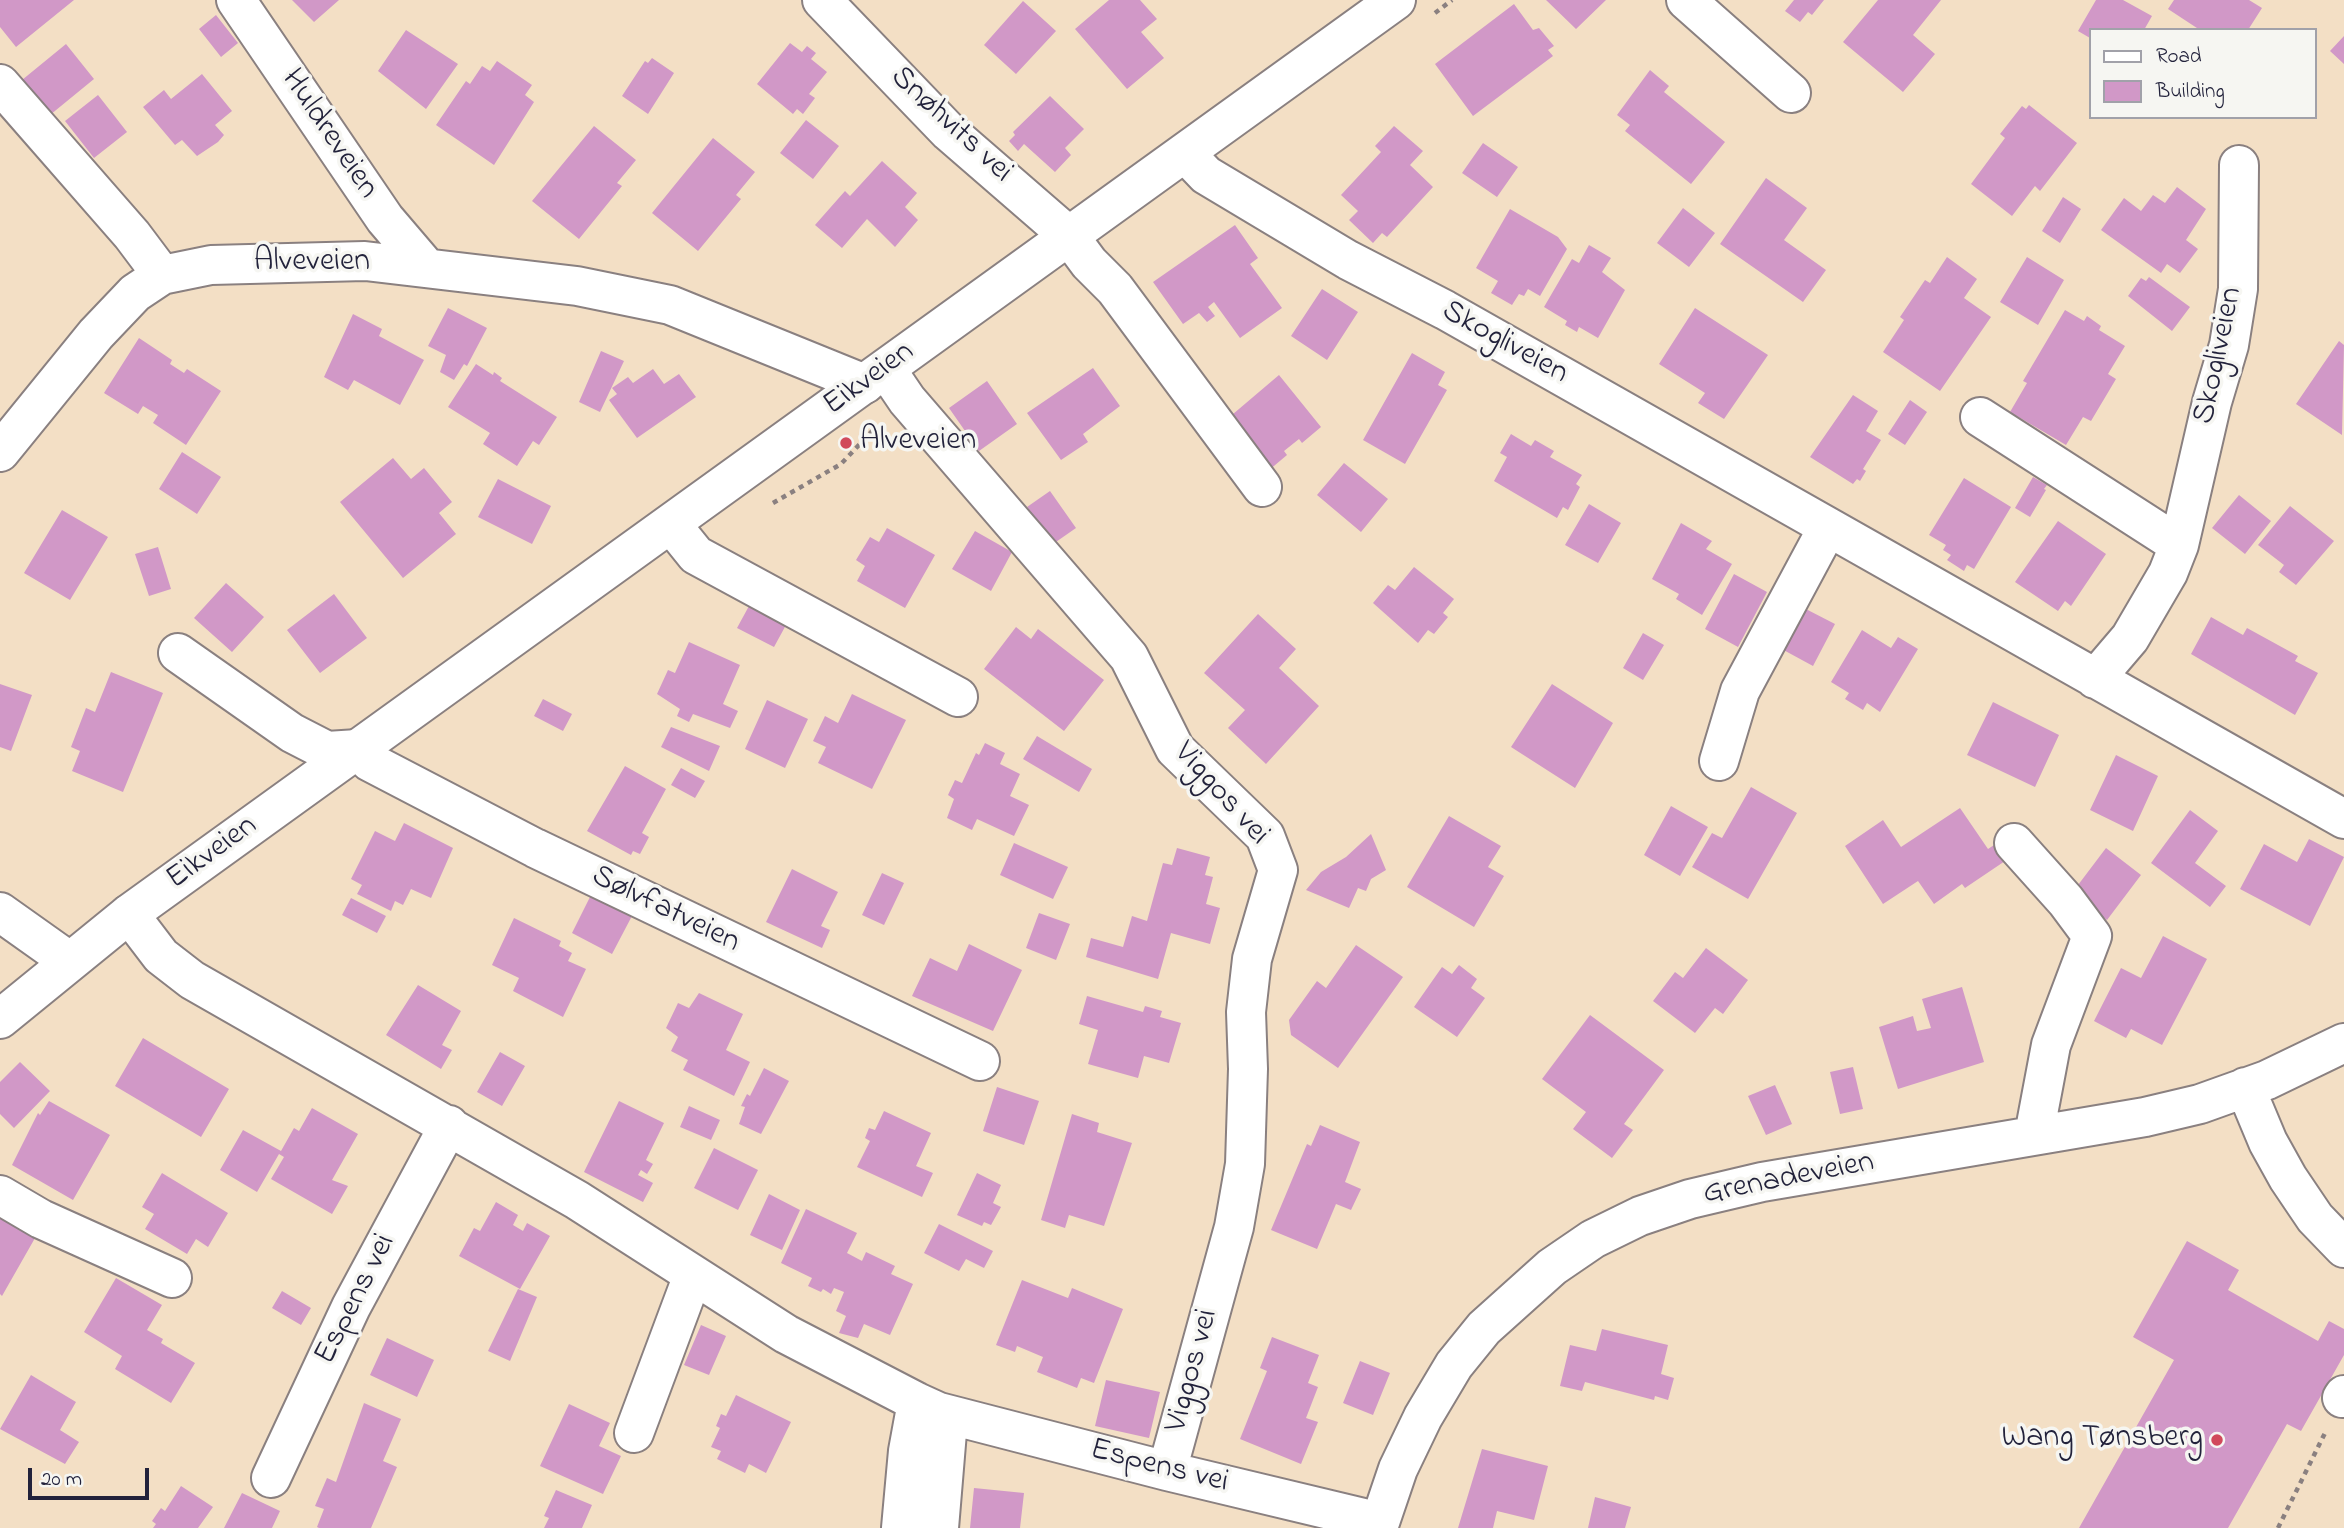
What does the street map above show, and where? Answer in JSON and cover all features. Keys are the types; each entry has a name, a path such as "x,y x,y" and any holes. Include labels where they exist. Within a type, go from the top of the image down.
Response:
{"street":[{"name":"Huldreveien","path":"236,0 385,219 426,267"},
{"name":"Eikveien","path":"0,1019 129,914 1396,0"},
{"path":"1686,0 1791,93"},
{"name":"Snøhvits vei","path":"833,4 949,132 1069,236"},
{"path":"0,84 132,235 162,275"},
{"name":"Skogliveien","path":"1185,153 1206,175 1348,260 1445,310 2344,819"},
{"name":"Skogliveien","path":"2095,679 2130,638 2168,573 2179,545 2212,402 2229,345 2238,289 2238,165"},
{"path":"1069,236 1089,263 1115,289 1262,487"},
{"name":"Alveveien","path":"0,452 96,334 135,293 162,275 211,265 365,261 576,286 670,305 875,377"},
{"name":"Viggos vei","path":"875,377 907,400 1129,657 1175,749 1265,836 1278,870 1252,959 1246,1012 1248,1069 1245,1164 1234,1227 1167,1471"},
{"path":"1980,416 2179,545"},
{"path":"671,524 696,555 958,697"},
{"path":"1719,761 1740,691 1828,527"},
{"path":"178,653 292,733 327,751 358,749"},
{"name":"Sølvfatveien","path":"358,749 370,762 535,848 980,1061"},
{"path":"2014,843 2066,901 2092,936 2051,1045 2034,1135"},
{"path":"0,912 69,961"},
{"name":"Espens vei","path":"129,914 162,956 192,980 577,1200 786,1334 928,1407 1379,1525"},
{"name":"Grenadeveien","path":"1379,1525 1398,1469 1423,1416 1454,1365 1484,1328 1552,1267 1593,1239 1640,1216 1726,1190 2145,1117 2200,1104 2344,1043"},
{"path":"2245,1087 2268,1142 2288,1178 2315,1218 2344,1248"},
{"name":"Espens vei","path":"271,1478 351,1307 449,1125"},
{"path":"0,1195 41,1219 172,1278"},
{"path":"634,1433 693,1275"},
{"path":"901,1528 908,1451 928,1407 947,1432 939,1528"}],"path":[{"path":"2278,1528 2343,1396"}],"building":[{"path":"0,0 74,0 16,47 0,27"},
{"path":"292,0 339,0 314,22"},
{"path":"1109,0 1140,0 1157,19 1141,32 1164,58 1127,89 1075,29"},
{"path":"1546,0 1606,0 1576,29"},
{"path":"1794,0 1824,0 1812,15 1808,12 1800,22 1785,11"},
{"path":"1878,0 1941,0 1913,35 1935,54 1903,92 1843,42"},
{"path":"2096,0 2123,0 2152,16 2145,28 2088,28 2088,37 2078,31"},
{"path":"2174,0 2249,0 2262,8 2249,28 2197,28 2168,9"},
{"path":"1023,1 1056,31 1016,74 984,45"},
{"path":"1514,4 1533,30 1539,28 1554,46 1548,50 1553,56 1473,116 1435,64"},
{"path":"216,15 238,43 221,57 199,29"},
{"path":"406,30 458,64 426,109 378,71"},
{"path":"2344,36 2344,64 2330,51"},
{"path":"790,43 802,52 807,46 816,53 811,59 827,72 809,94 815,98 803,114 797,109 793,114 757,84"},
{"path":"66,44 94,79 50,115 22,80"},
{"path":"652,58 674,73 648,114 622,96 645,61 648,63"},
{"path":"497,61 532,85 525,95 534,102 494,165 436,125 466,81 470,84 482,66 490,71"},
{"path":"1650,70 1669,86 1664,92 1725,142 1691,184 1625,131 1630,125 1617,115"},
{"path":"202,74 232,111 215,125 224,135 197,156 182,140 175,145 143,107 164,90 171,99"},
{"path":"98,95 127,132 94,158 65,121"},
{"path":"1050,96 1084,129 1065,148 1071,155 1055,172 1024,144 1018,151 1009,141 1015,135 1013,132"},
{"path":"2029,105 2077,143 2040,191 2035,186 2012,216 1971,184 2005,138 2000,134 2022,106 2026,109"},
{"path":"806,120 839,146 813,179 780,153"},
{"path":"594,126 636,160 617,183 622,186 579,239 532,201"},
{"path":"1394,126 1423,151 1410,165 1433,187 1387,237 1382,233 1373,243 1349,220 1358,211 1341,195 1381,152 1375,146"},
{"path":"713,138 755,172 736,195 741,199 698,251 652,213"},
{"path":"1483,143 1518,167 1497,197 1462,173"},
{"path":"882,161 917,193 905,207 918,220 895,247 867,219 842,248 815,225 845,191 850,196"},
{"path":"1766,178 1807,208 1784,240 1826,270 1803,302 1720,244"},
{"path":"2177,187 2206,209 2186,240 2198,249 2180,273 2167,264 2161,273 2101,230 2124,198 2141,211 2153,195 2165,203"},
{"path":"2063,197 2081,209 2060,243 2042,231"},
{"path":"1683,208 1715,233 1689,267 1657,243"},
{"path":"1510,209 1558,237 1567,249 1540,296 1528,289 1524,296 1519,294 1512,305 1491,293 1498,281 1476,268"},
{"path":"1235,225 1258,258 1250,264 1282,308 1240,338 1214,302 1208,307 1215,316 1207,322 1199,313 1183,324 1153,282"},
{"path":"1589,245 1611,258 1602,272 1625,290 1598,338 1579,327 1577,332 1565,325 1567,321 1544,307 1572,259 1579,263"},
{"path":"1947,257 1977,279 1964,298 1991,317 1940,391 1883,352 1904,320 1900,317 1925,280 1930,283"},
{"path":"2027,257 2064,280 2038,325 2000,302"},
{"path":"2149,277 2190,307 2172,331 2128,296 2141,278 2146,281"},
{"path":"1322,289 1358,312 1327,360 1291,336"},
{"path":"448,308 487,328 467,366 464,364 454,380 440,372 446,355 428,346"},
{"path":"1695,308 1768,355 1724,419 1698,403 1705,393 1659,364"},
{"path":"2065,310 2084,321 2087,316 2101,326 2099,330 2125,346 2108,374 2116,379 2091,421 2083,417 2066,445 2010,412 2027,383 2023,381"},
{"path":"353,314 382,329 379,336 424,360 400,405 354,380 348,390 324,377"},
{"path":"139,338 172,360 170,364 184,373 187,369 221,391 186,445 153,423 158,415 143,406 138,414 104,393"},
{"path":"2339,341 2344,345 2342,435 2296,404"},
{"path":"601,351 624,361 600,412 579,402"},
{"path":"1412,353 1445,372 1438,385 1447,390 1405,464 1363,440"},
{"path":"476,364 493,375 494,372 502,378 500,381 557,417 539,445 533,441 517,466 483,444 490,433 448,407"},
{"path":"1093,368 1120,406 1083,434 1088,442 1061,460 1027,413"},
{"path":"653,369 664,384 679,374 696,397 637,438 609,400 617,394 612,388 628,377 633,383"},
{"path":"1279,375 1321,427 1302,443 1299,439 1284,451 1287,455 1268,471 1226,420"},
{"path":"987,381 1017,424 979,451 949,408"},
{"path":"1853,395 1878,411 1866,431 1881,440 1863,469 1866,471 1860,481 1857,479 1853,484 1810,457"},
{"path":"1910,400 1927,412 1905,445 1888,434"},
{"path":"1511,434 1531,446 1535,440 1554,451 1550,457 1582,475 1576,484 1580,487 1568,510 1563,507 1557,518 1494,481 1507,457 1500,453"},
{"path":"182,452 221,477 197,514 159,489"},
{"path":"393,458 411,479 424,468 452,502 439,513 456,534 403,578 340,502"},
{"path":"1344,463 1388,499 1361,532 1317,495"},
{"path":"2033,477 2047,485 2030,517 2015,508"},
{"path":"1964,478 2011,507 1974,569 1967,565 1964,571 1947,560 1951,555 1943,550 1946,545 1929,535"},
{"path":"498,479 551,506 532,544 478,517"},
{"path":"1050,491 1076,528 1053,544 1027,507"},
{"path":"2239,495 2271,521 2245,554 2212,528"},
{"path":"1589,504 1621,523 1598,563 1565,545"},
{"path":"2290,506 2334,541 2296,585 2279,572 2284,565 2258,545"},
{"path":"62,510 108,537 70,600 24,573"},
{"path":"2058,521 2106,554 2071,606 2065,601 2058,611 2015,582"},
{"path":"1681,523 1712,541 1706,549 1732,564 1702,615 1676,599 1679,594 1652,579"},
{"path":"887,528 935,555 905,608 857,581 865,566 856,560 870,537 879,542"},
{"path":"975,531 1012,552 991,591 952,569"},
{"path":"158,547 171,589 149,596 135,554"},
{"path":"1414,567 1454,599 1443,613 1448,617 1434,634 1428,630 1418,643 1373,603 1388,585 1395,590"},
{"path":"1734,574 1767,592 1738,647 1705,629"},
{"path":"226,583 264,617 232,652 194,618"},
{"path":"334,594 367,638 320,673 287,630"},
{"path":"749,606 786,625 774,647 737,628"},
{"path":"1800,606 1835,624 1813,666 1778,647"},
{"path":"1258,614 1296,649 1279,668 1319,706 1266,764 1228,728 1245,710 1204,673"},
{"path":"2211,617 2243,635 2247,628 2298,656 2295,661 2318,673 2295,715 2191,654"},
{"path":"1016,627 1031,639 1038,629 1104,680 1064,731 984,669"},
{"path":"1862,630 1891,648 1898,637 1918,649 1880,712 1867,703 1863,710 1845,699 1849,693 1831,682"},
{"path":"1643,633 1664,645 1643,680 1623,668"},
{"path":"689,642 740,665 723,704 738,711 730,728 693,714 689,722 677,716 680,709 657,694 668,670 675,673"},
{"path":"111,672 163,693 123,792 72,771 80,751 71,747 86,708 95,712"},
{"path":"0,684 32,695 11,751 0,747"},
{"path":"1552,684 1613,723 1575,788 1511,747"},
{"path":"852,694 906,720 872,789 818,763 826,747 813,741 825,716 838,723"},
{"path":"543,699 572,714 563,731 534,716"},
{"path":"767,700 808,719 785,768 745,749"},
{"path":"1993,702 2059,735 2035,787 1967,755"},
{"path":"671,727 720,746 709,771 661,747"},
{"path":"1037,736 1092,769 1079,792 1023,759"},
{"path":"985,743 1005,753 1000,764 1020,774 1010,796 1029,805 1014,836 977,819 972,830 947,818 954,799 948,795 955,780 962,783 976,753 979,755"},
{"path":"2116,755 2158,776 2133,831 2090,810"},
{"path":"625,766 666,789 642,833 649,837 640,854 633,851 631,855 587,831"},
{"path":"681,768 705,781 695,798 671,785"},
{"path":"1751,787 1797,813 1748,899 1692,867 1712,833 1722,838"},
{"path":"1671,806 1708,827 1680,876 1644,855"},
{"path":"1960,808 1988,849 1997,843 2008,859 1965,888 1962,884 1934,904 1918,881 1883,904 1845,846 1883,820 1901,847"},
{"path":"2190,810 2218,831 2195,863 2226,886 2210,907 2151,863"},
{"path":"1449,816 1501,846 1488,867 1504,876 1474,927 1407,887"},
{"path":"404,823 453,848 431,898 411,889 403,905 395,901 391,911 357,894 362,885 351,879 375,831 395,841"},
{"path":"1371,834 1386,870 1371,879 1366,891 1358,888 1349,908 1306,890 1321,872 1346,857"},
{"path":"2309,839 2344,857 2310,926 2240,889 2264,844 2297,862"},
{"path":"1014,843 1068,867 1053,899 1000,875"},
{"path":"1177,848 1210,857 1205,875 1213,877 1206,904 1220,908 1210,944 1171,933 1158,979 1086,957 1091,938 1123,947 1132,916 1147,921 1163,863 1172,865"},
{"path":"2106,848 2141,875 2107,920 2072,893"},
{"path":"792,869 838,892 821,926 830,930 822,948 766,922"},
{"path":"882,873 904,883 884,925 862,915"},
{"path":"592,893 633,914 612,954 572,933"},
{"path":"351,898 386,916 377,933 342,915"},
{"path":"1039,913 1070,924 1056,960 1026,948"},
{"path":"514,918 561,941 559,946 572,953 568,961 586,969 563,1017 513,991 519,978 492,965"},
{"path":"2163,936 2207,959 2162,1045 2131,1029 2126,1038 2094,1021 2121,968 2141,978"},
{"path":"969,944 1022,970 993,1031 912,996 930,958 957,971"},
{"path":"1356,945 1403,977 1338,1068 1291,1035 1289,1020 1317,981 1326,988"},
{"path":"1706,948 1748,980 1723,1014 1715,1008 1695,1033 1653,1001 1675,972 1683,978"},
{"path":"1459,965 1477,979 1471,988 1485,998 1457,1037 1414,1007 1442,967 1452,974"},
{"path":"418,985 461,1011 442,1045 452,1050 441,1069 386,1035"},
{"path":"1962,987 1984,1062 1898,1089 1879,1027 1913,1016 1917,1031 1931,1028 1922,999"},
{"path":"699,993 743,1014 726,1050 750,1062 734,1096 683,1070 688,1060 671,1051 678,1037 666,1028 678,1003 689,1008"},
{"path":"1087,996 1143,1012 1145,1006 1162,1011 1160,1017 1181,1023 1169,1063 1144,1056 1138,1078 1088,1064 1098,1030 1079,1024"},
{"path":"1590,1015 1664,1070 1624,1124 1633,1130 1612,1158 1573,1129 1586,1112 1542,1079"},
{"path":"143,1038 229,1089 201,1137 115,1086"},
{"path":"500,1052 525,1066 502,1106 477,1092"},
{"path":"20,1062 50,1091 14,1128 0,1114 0,1082"},
{"path":"1853,1067 1863,1109 1840,1114 1830,1072"},
{"path":"764,1068 789,1081 761,1134 739,1124 745,1107 741,1106 747,1094 750,1096"},
{"path":"1775,1085 1792,1124 1766,1135 1748,1096"},
{"path":"997,1087 1039,1101 1024,1145 983,1131"},
{"path":"49,1101 110,1135 73,1200 12,1165 38,1113 40,1115"},
{"path":"619,1101 664,1123 646,1160 653,1164 647,1174 641,1170 638,1175 653,1183 643,1202 584,1172"},
{"path":"689,1106 720,1120 711,1140 680,1127"},
{"path":"312,1108 358,1134 332,1180 348,1186 332,1214 271,1179 284,1157 279,1154 257,1192 220,1170 243,1130 281,1151 294,1128 299,1131"},
{"path":"884,1111 931,1133 916,1166 933,1173 922,1197 857,1167 870,1141 865,1138 869,1128 875,1130"},
{"path":"1072,1114 1099,1123 1097,1132 1132,1143 1104,1226 1069,1215 1065,1228 1041,1220"},
{"path":"1320,1125 1360,1142 1345,1182 1361,1189 1351,1210 1336,1204 1317,1249 1271,1230 1307,1144 1311,1146"},
{"path":"714,1148 758,1170 738,1210 694,1188"},
{"path":"162,1173 228,1213 208,1247 196,1239 187,1254 145,1229 154,1214 142,1207"},
{"path":"977,1173 1001,1185 993,1203 1001,1207 991,1225 984,1222 982,1226 957,1215"},
{"path":"769,1194 800,1210 782,1250 750,1235"},
{"path":"496,1202 518,1215 513,1225 523,1231 527,1223 550,1236 520,1289 459,1256 474,1228 480,1231"},
{"path":"0,1209 39,1231 2,1296 0,1294"},
{"path":"806,1209 857,1233 847,1253 862,1261 866,1252 895,1266 891,1274 913,1284 890,1335 864,1324 858,1338 839,1333 846,1316 836,1311 844,1292 834,1288 831,1294 823,1289 821,1292 808,1286 812,1278 781,1263"},
{"path":"939,1224 993,1251 984,1268 966,1259 959,1271 924,1253"},
{"path":"2187,1241 2239,1270 2228,1290 2318,1341 2329,1321 2344,1329 2344,1355 2301,1431 2287,1424 2228,1528 2079,1528 2174,1360 2133,1337"},
{"path":"116,1278 162,1305 147,1330 163,1339 161,1343 195,1363 171,1403 115,1369 122,1356 84,1332"},
{"path":"1022,1280 1068,1298 1072,1288 1123,1309 1094,1383 1081,1378 1077,1388 1037,1372 1043,1357 1017,1346 1015,1352 996,1345"},
{"path":"518,1289 537,1297 510,1361 488,1351"},
{"path":"282,1291 311,1308 301,1325 272,1308"},
{"path":"701,1325 726,1336 709,1375 684,1365"},
{"path":"1602,1329 1668,1345 1661,1374 1674,1378 1668,1400 1655,1396 1654,1400 1585,1382 1582,1391 1560,1386 1570,1345 1596,1351"},
{"path":"1272,1337 1319,1355 1308,1383 1318,1387 1306,1418 1318,1422 1301,1464 1240,1439 1267,1371 1260,1368"},
{"path":"387,1338 434,1360 417,1397 370,1375"},
{"path":"1360,1361 1390,1373 1373,1415 1343,1403"},
{"path":"31,1375 76,1402 60,1430 79,1442 65,1464 0,1429"},
{"path":"1106,1380 1160,1392 1149,1438 1095,1426"},
{"path":"736,1395 791,1422 766,1473 749,1464 745,1473 717,1459 721,1451 711,1447 720,1428 716,1426 721,1414 726,1416"},
{"path":"364,1403 401,1419 383,1461 397,1467 371,1528 319,1528 317,1527 324,1509 315,1506 327,1478 336,1482"},
{"path":"569,1404 610,1423 599,1446 621,1456 603,1494 540,1466"},
{"path":"1482,1449 1548,1466 1534,1520 1497,1511 1493,1528 1458,1528"},
{"path":"181,1486 213,1507 198,1528 153,1528 156,1524 152,1521 161,1508 165,1511"},
{"path":"974,1488 1024,1493 1020,1528 970,1528"},
{"path":"556,1490 592,1505 582,1528 544,1528 549,1518 544,1516"},
{"path":"242,1493 280,1511 272,1528 224,1528"},
{"path":"1595,1497 1631,1507 1625,1528 1588,1528"}],"place":[{"name":"Alveveien","path":"846,443"},
{"name":"Wang Tønsberg","path":"2217,1440"}]}
